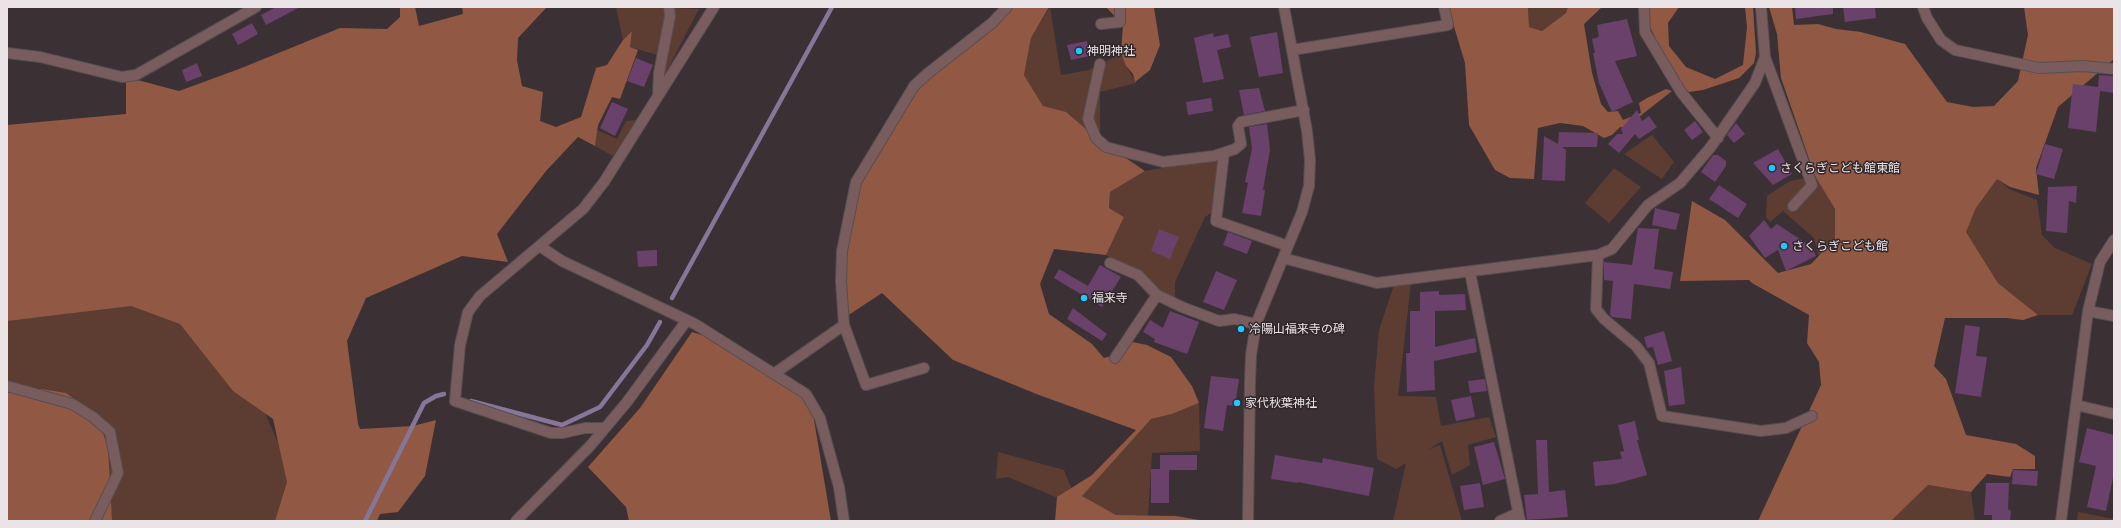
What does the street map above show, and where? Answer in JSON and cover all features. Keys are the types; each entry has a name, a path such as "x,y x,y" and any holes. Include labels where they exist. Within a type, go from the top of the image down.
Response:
{"street":[{"path":"7,53 40,57 122,77 136,75 256,7"},
{"path":"658,98 659,73 670,16 669,7"},
{"path":"605,428 585,428 563,433 551,433 455,401 460,345 468,312 480,296 541,247 583,209 604,182 714,7"},
{"path":"924,368 866,384 844,325 841,282 842,251 856,182 914,86 992,23 1007,7"},
{"path":"1101,24 1120,22 1120,7"},
{"path":"1248,521 1251,356 1256,324 1302,212 1309,186 1310,160 1304,110 1284,7"},
{"path":"1292,50 1448,25 1444,7"},
{"path":"1644,7 1645,32 1681,92 1718,138"},
{"path":"1760,7 1765,57 1812,185 1793,206"},
{"path":"1923,7 1927,18 1941,40 1955,50 2039,68 2083,66 2114,69"},
{"path":"1283,258 1377,283 1598,255 1612,249 1648,205 1680,183 1718,138 1726,123 1755,83 1765,57"},
{"path":"1100,64 1088,119 1096,138 1106,147 1163,162 1214,156 1235,149 1241,144 1238,126 1241,122 1304,110"},
{"path":"1224,153 1216,221 1288,246"},
{"path":"2061,521 2088,311 2100,262 2114,240"},
{"path":"541,247 562,261 687,320 775,373 806,394 820,418 839,487 844,521"},
{"path":"1598,255 1596,309 1604,319 1636,346 1650,363 1662,416 1761,430 1786,428 1812,416"},
{"path":"1110,263 1138,275 1157,295 1182,307 1219,321 1235,319 1256,324"},
{"path":"1470,272 1519,517 1500,521"},
{"path":"1115,358 1157,295"},
{"path":"2088,311 2114,316"},
{"path":"516,521 590,446 627,402 687,320"},
{"path":"775,373 844,325"},
{"path":"7,386 72,404 93,417 110,432 118,473 95,521"},
{"path":"2076,405 2114,414"}],"shaded area":[{"path":"400,7 415,7 419,26 463,14 462,7 547,7 518,38 517,60 522,86 543,92 540,121 556,127 581,117 596,68 607,65 623,40 632,31 630,47 638,50 620,99 612,97 598,125 595,146 578,137 546,171 497,234 508,262 462,256 366,298 347,341 358,424 360,429 413,426 436,420 425,476 398,512 380,514 377,521 275,521 287,482 273,419 233,391 180,324 131,306 7,321 7,125 126,114 126,77 179,91 239,69 340,28 387,29 400,17"},
{"path":"616,7 666,7 664,30 657,55 630,47 632,31 623,40"},
{"path":"1007,7 1049,7 1031,38 1024,75 1043,106 1066,112 1095,137 1145,171 1110,192 1109,208 1124,217 1106,255 1054,249 1040,284 1049,314 1092,344 1104,358 1111,356 1127,341 1147,345 1171,357 1192,386 1199,403 1172,414 1151,419 1082,496 1116,515 1176,516 1205,521 1055,521 1057,497 1092,475 1136,430 1039,395 953,360 882,293 847,316 845,235 856,182 922,78"},
{"path":"1050,7 1061,75 1089,70 1122,53 1126,66 1136,83 1100,92 1100,130 1095,136 1043,106 1024,75 1031,38"},
{"path":"1106,7 1154,8 1160,45 1150,70 1135,82 1133,74 1126,66 1121,53 1123,25"},
{"path":"1448,7 1528,7 1529,27 1542,31 1566,13 1568,7 1602,7 1584,24 1592,73 1601,104 1608,112 1618,111 1623,120 1641,113 1639,103 1647,98 1666,89 1672,91 1625,128 1620,127 1612,135 1604,138 1583,126 1560,123 1538,128 1534,179 1510,178 1495,170 1469,125 1465,63"},
{"path":"1528,7 1568,7 1566,13 1542,31 1529,27"},
{"path":"1649,7 1679,7 1668,23 1669,46 1686,67 1715,79 1743,65 1747,27 1745,7 1753,7 1756,53 1754,63 1739,78 1703,90 1689,92 1677,82 1660,56 1655,37 1648,24"},
{"path":"1769,7 1792,7 1794,25 1818,24 1836,29 1861,32 1905,44 1947,102 1973,107 1994,106 2018,81 2028,35 2024,7 2114,7 2114,59 2058,107 2036,168 2039,195 2010,187 1997,179 1976,208 1966,232 1998,283 2038,315 2023,320 2006,318 1945,318 1934,366 1946,379 1966,435 2016,444 2035,456 2035,469 2013,469 2010,477 1987,474 1971,492 1928,485 1891,521 1758,521 1821,385 1819,362 1807,343 1809,315 1749,280 1680,281 1692,201 1725,220 1778,273 1811,264 1835,239 1835,209 1815,176 1781,78 1777,34"},
{"path":"674,8 699,9 663,78 669,43"},
{"path":"636,120 613,156 595,146 597,130 617,139 626,121"},
{"path":"1652,135 1674,162 1662,179 1624,154"},
{"path":"1205,161 1219,161 1211,213 1205,217 1175,282 1175,297 1160,292 1138,272 1106,255 1124,217 1109,208 1110,192 1145,171"},
{"path":"1614,168 1641,187 1609,223 1585,203"},
{"path":"1815,176 1835,209 1835,239 1819,256 1814,238 1783,211 1770,222 1766,217 1767,196 1790,181"},
{"path":"1997,178 2009,189 2037,200 2042,235 2055,248 2092,264 2072,315 2038,315 1998,283 1966,232 1976,208"},
{"path":"7,258 212,294 313,521 7,521"},
{"path":"1411,283 1398,396 1436,397 1441,426 1489,417 1496,437 1468,445 1470,465 1452,475 1442,441 1428,450 1440,445 1462,521 1393,521 1406,463 1396,469 1377,459 1374,386 1379,330 1394,285"},
{"path":"692,332 725,342 811,402 831,521 629,521 626,507 588,467 640,408"},
{"path":"42,389 66,393 97,415 108,448 112,521 7,521 7,393"},
{"path":"1199,403 1200,451 1152,453 1148,516 1115,515 1082,496 1092,475 1135,432 1151,419 1172,414"},
{"path":"998,452 1064,470 1072,490 1065,501 1008,477 996,479"},
{"path":"1928,485 1971,492 1975,521 1891,521"},
{"path":"2078,512 2114,519 2114,521 2077,521"}],"building":[{"path":"276,7 300,7 266,25 261,15"},
{"path":"1795,7 1833,7 1833,14 1796,19"},
{"path":"1843,7 1875,7 1876,18 1845,22"},
{"path":"1627,19 1637,56 1615,61 1633,102 1612,112 1599,83 1593,53 1595,53 1592,39 1599,37 1597,25"},
{"path":"252,23 258,34 238,45 232,34"},
{"path":"1277,32 1283,73 1259,77 1250,37"},
{"path":"1213,33 1214,37 1228,34 1231,47 1217,50 1224,79 1203,83 1194,38"},
{"name":"神明神社","path":"1087,41 1090,56 1071,60 1067,45"},
{"path":"636,58 653,65 644,87 627,81"},
{"path":"197,63 202,76 186,82 182,70"},
{"path":"2099,75 2114,76 2114,93 2100,91 2096,132 2068,128 2073,84 2098,87"},
{"path":"1259,88 1265,111 1244,115 1239,90"},
{"path":"1211,98 1213,111 1188,115 1186,102"},
{"path":"612,102 628,109 615,136 600,128"},
{"path":"1637,110 1642,121 1649,116 1657,127 1639,139 1635,134 1619,153 1608,144 1617,134 1623,134 1621,129"},
{"path":"1695,121 1703,132 1692,140 1684,130"},
{"path":"1736,123 1745,134 1734,143 1727,135"},
{"path":"1267,124 1270,150 1263,190 1265,190 1261,216 1242,213 1248,183 1245,182 1252,149 1249,127"},
{"path":"1559,132 1598,133 1597,147 1562,147 1566,150 1565,181 1542,180 1544,136 1558,144"},
{"path":"2045,144 2063,149 2054,179 2036,174"},
{"name":"さくらぎこども館東館","path":"1778,149 1792,174 1773,185 1753,163"},
{"path":"1713,155 1718,155 1726,161 1726,166 1715,182 1701,172"},
{"path":"1719,185 1747,204 1738,218 1709,199"},
{"path":"2077,186 2076,203 2069,201 2067,233 2046,231 2048,187"},
{"path":"1655,208 1680,214 1676,230 1652,225"},
{"name":"さくらぎこども館","path":"1764,220 1771,229 1777,224 1812,247 1816,256 1786,271 1778,250 1765,258 1749,236"},
{"path":"1638,228 1659,229 1654,269 1673,272 1670,289 1634,284 1631,319 1612,317 1610,315 1613,281 1604,280 1604,262 1632,265"},
{"path":"1159,229 1179,237 1170,259 1151,251"},
{"path":"1228,232 1252,241 1247,254 1223,245"},
{"path":"657,250 657,266 638,267 637,251"},
{"path":"1100,265 1121,277 1102,307 1054,278 1059,269 1088,286"},
{"path":"1216,271 1237,280 1224,310 1203,302"},
{"path":"1439,291 1439,295 1465,294 1466,310 1435,311 1435,347 1475,338 1477,352 1434,361 1435,390 1407,392 1406,353 1410,353 1410,311 1420,311 1420,292"},
{"path":"1073,308 1107,334 1102,341 1067,319"},
{"path":"1170,311 1199,322 1187,354 1154,342 1155,339 1143,332 1150,320 1163,328"},
{"path":"1965,325 1980,327 1976,356 1987,357 1981,397 1955,393"},
{"path":"1664,331 1672,361 1658,365 1653,347 1647,348 1644,337"},
{"path":"1681,367 1685,404 1669,406 1664,371"},
{"path":"1211,376 1239,379 1235,406 1227,405 1223,431 1204,428"},
{"path":"1485,379 1487,391 1470,393 1468,381"},
{"path":"1471,396 1475,417 1456,421 1451,400"},
{"path":"1635,421 1639,440 1637,440 1647,475 1615,484 1595,486 1593,462 1622,459 1620,452 1624,451 1618,425"},
{"path":"2087,428 2114,435 2114,473 2106,511 2087,507 2096,466 2079,462"},
{"path":"1536,440 1547,440 1549,492 1565,490 1568,517 1527,520 1524,495 1538,494"},
{"path":"1494,442 1505,479 1483,485 1474,447"},
{"path":"1160,455 1197,455 1197,470 1169,470 1169,503 1151,503 1151,469 1160,469"},
{"path":"1275,455 1322,463 1323,458 1374,468 1369,496 1298,482 1271,479"},
{"path":"2013,470 2038,471 2037,486 2012,484"},
{"path":"1480,483 1484,507 1464,510 1460,486"},
{"path":"1986,483 2009,483 2008,509 2011,511 2010,521 1992,521 1992,515 1984,515"}],"waterway":[{"path":"672,298 832,7"},
{"path":"471,401 562,425 600,407 647,345 660,322"},
{"path":"365,521 424,403 436,396 444,394"}],"place":[{"name":"神明神社","path":"1079,51"},
{"name":"さくらぎこども館東館","path":"1772,168"},
{"name":"さくらぎこども館","path":"1784,246"},
{"name":"福来寺","path":"1084,298"},
{"name":"冷陽山福来寺の碑","path":"1241,329"},
{"name":"家代秋葉神社","path":"1237,403"}]}
